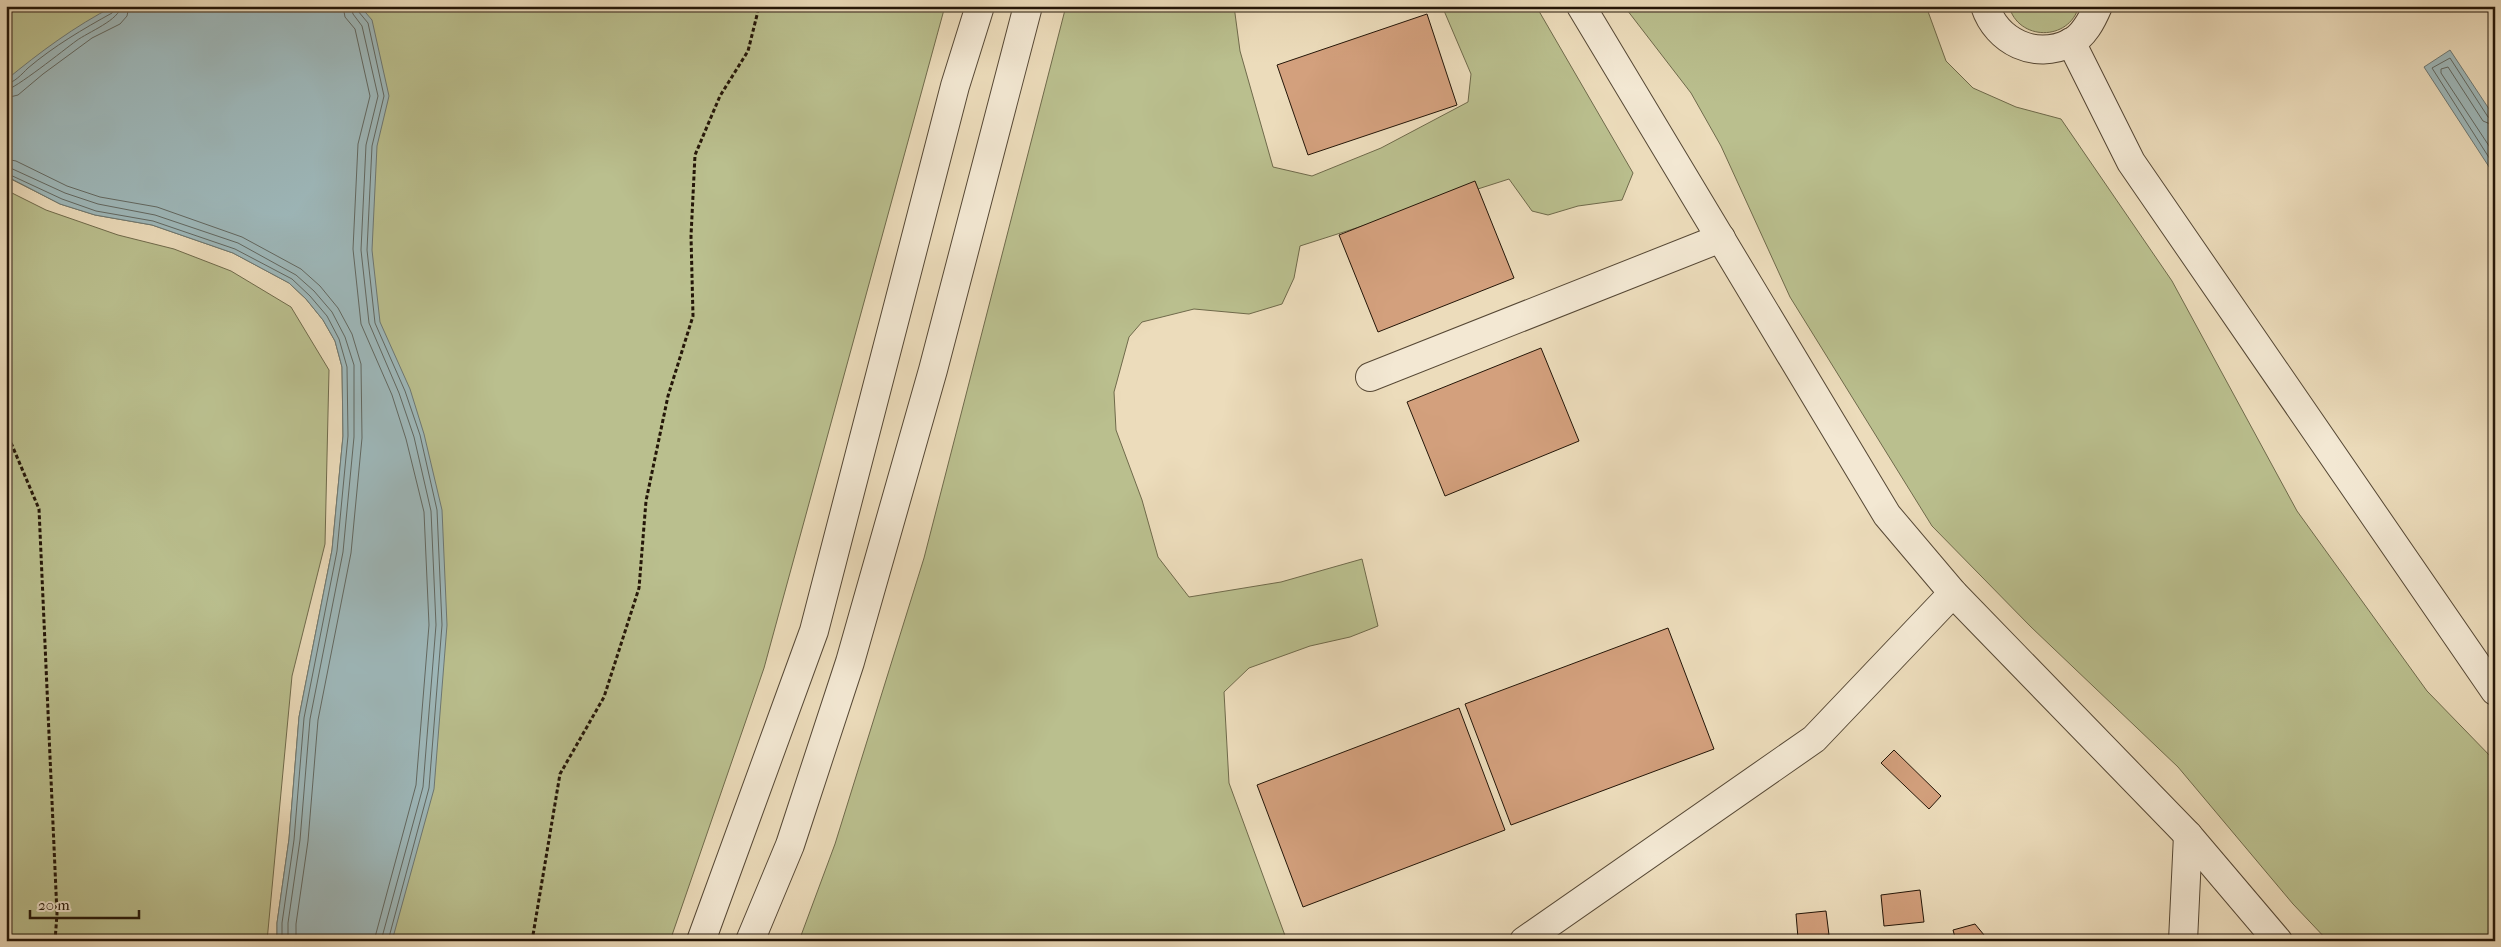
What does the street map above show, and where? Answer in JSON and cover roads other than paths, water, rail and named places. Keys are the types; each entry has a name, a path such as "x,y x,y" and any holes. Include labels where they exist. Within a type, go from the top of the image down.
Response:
{"lane":[{"path":"701,941 814,631 955,86 980,6"},
{"path":"750,941 790,844 850,662 933,370 1028,6"},
{"path":"1581,6 1887,515 1954,593 2188,835 2278,941"},
{"path":"1985,6 1990,20 2002,34 2028,49 2048,50 2071,42 2090,25 2098,6"},
{"path":"2071,42 2131,162 2495,690"},
{"path":"1370,377 1721,238"},
{"path":"1524,941 1814,740 1954,593"},
{"path":"2183,941 2188,835"}],"water":[{"path":"114,6 360,6 372,20 389,96 377,146 372,250 380,322 410,389 424,434 442,510 447,625 434,789 392,941 277,941 277,923 289,839 299,717 332,550 343,436 342,367 335,341 323,320 306,299 289,283 233,253 152,225 95,215 60,204 6,176 6,80 58,40"},
{"path":"2450,50 2495,118 2495,176 2424,67"}]}
